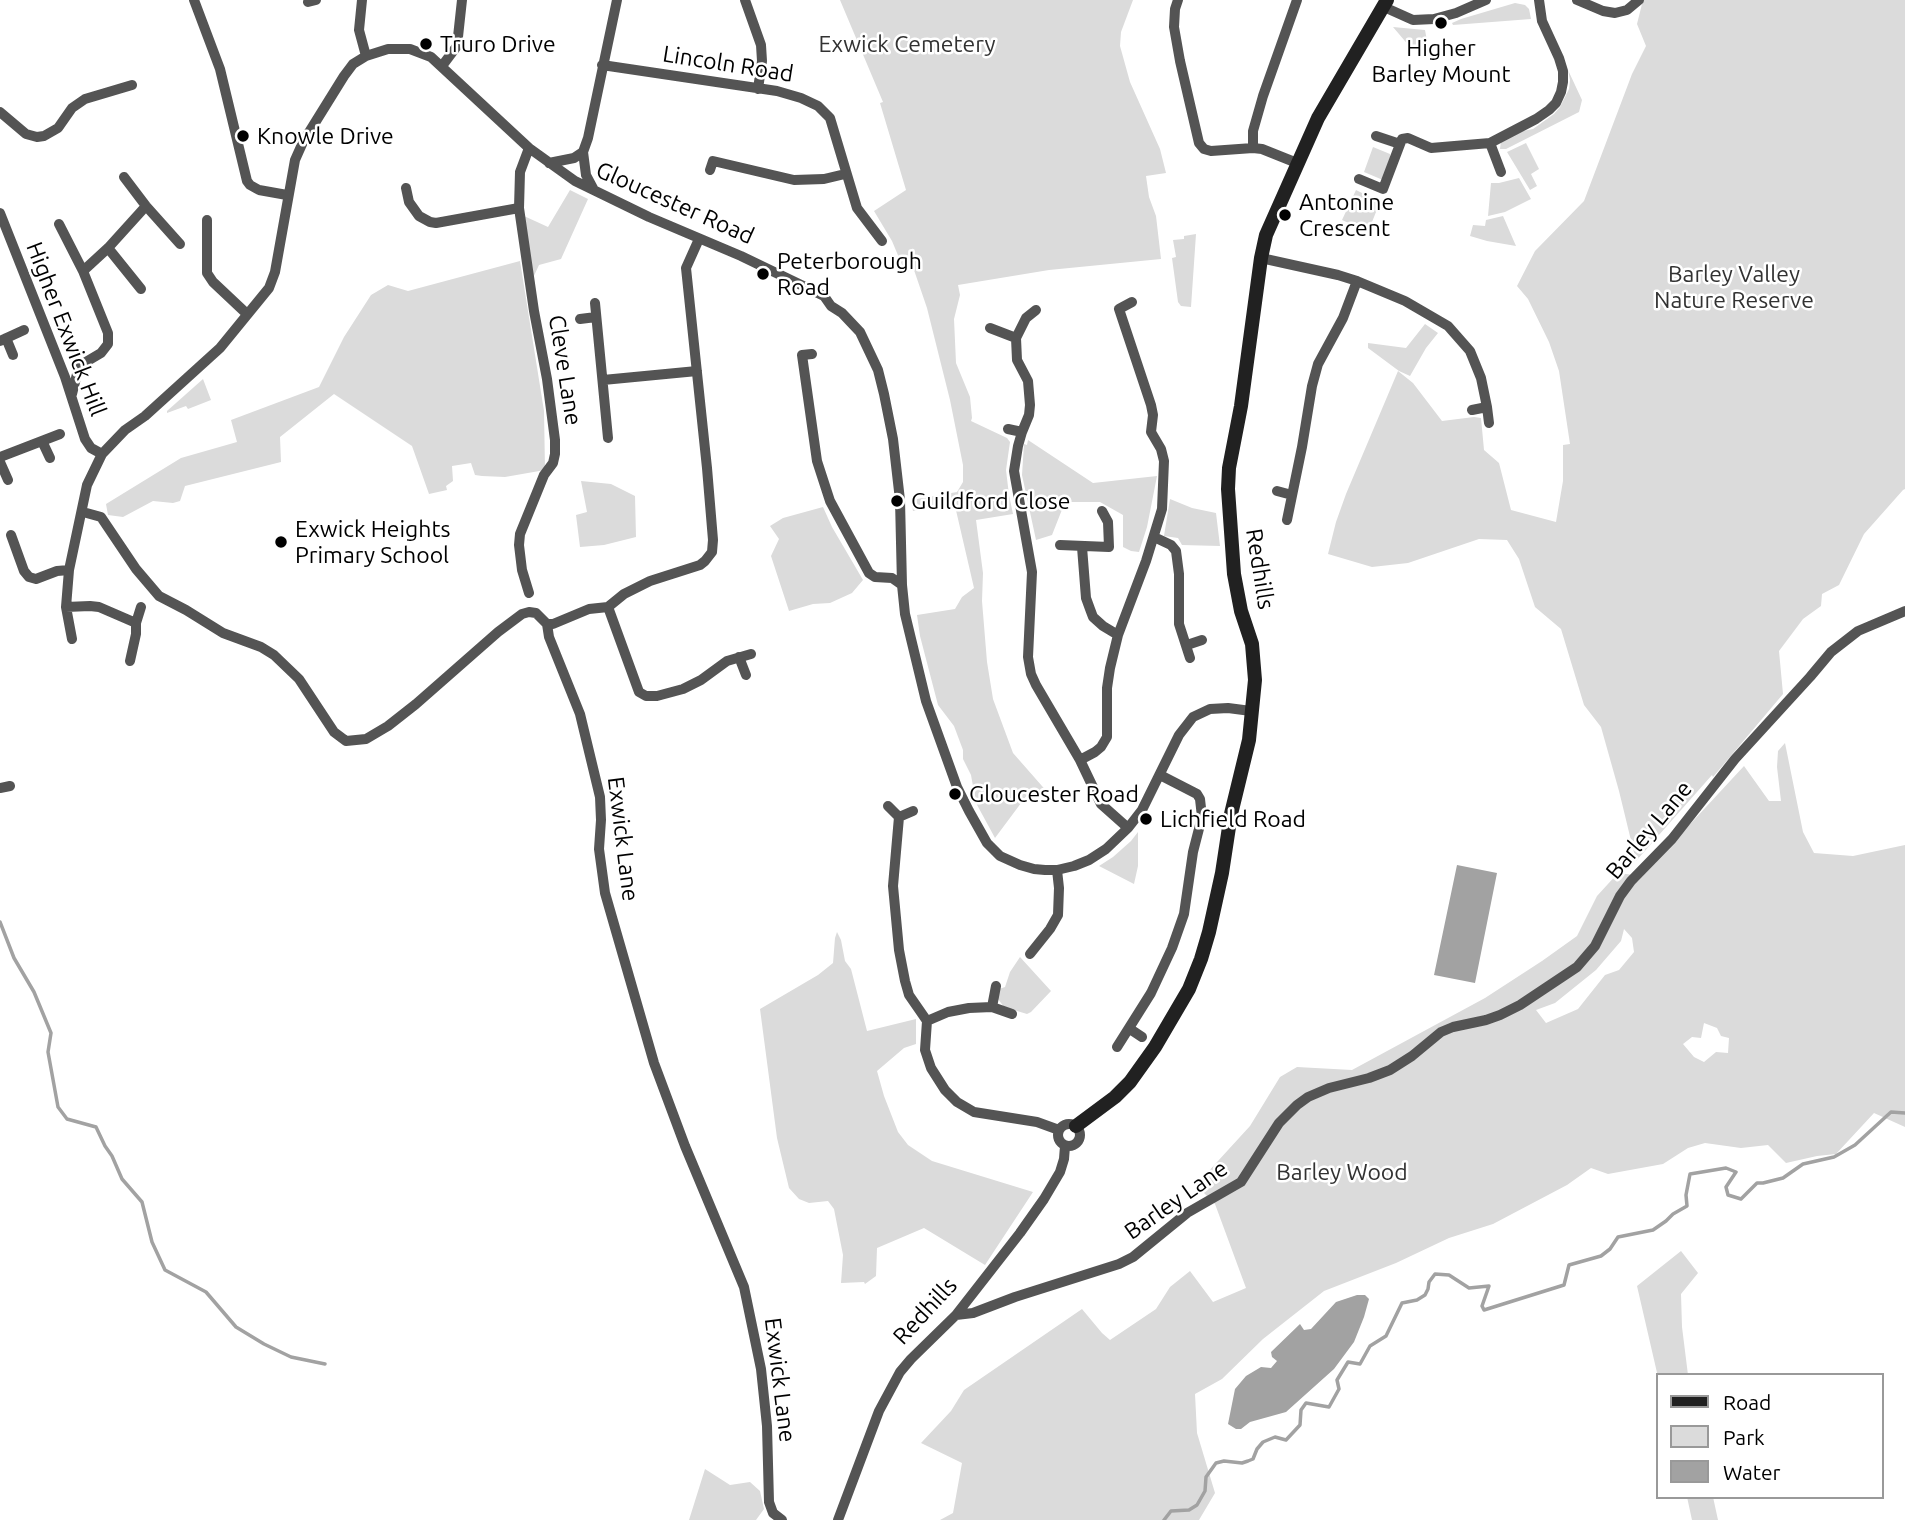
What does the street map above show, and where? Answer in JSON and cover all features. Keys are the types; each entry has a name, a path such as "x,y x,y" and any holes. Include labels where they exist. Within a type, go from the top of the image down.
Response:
{"street":[{"path":"194,0 220,69 247,181 259,190 287,195"},
{"path":"72,639 66,607 69,570 87,485 102,454 125,430 145,416 220,348 263,296 273,279 295,160 303,142 344,76 366,55 359,30 362,0"},
{"path":"442,66 457,46 462,0"},
{"path":"594,190 586,175 583,152 617,0"},
{"path":"745,0 761,45 758,89"},
{"path":"1178,0 1174,27 1178,52 1199,143 1203,149 1262,149 1297,163"},
{"path":"1253,148 1253,131 1263,96 1297,0"},
{"path":"1386,4 1413,20 1423,20 1434,19 1486,0"},
{"path":"1359,178 1383,189 1402,139 1408,138 1431,148 1490,143 1549,110 1561,92 1563,71 1542,21 1539,0"},
{"path":"1577,0 1610,13 1627,9 1639,0"},
{"name":"Redhills","path":"1076,1126 1115,1097 1136,1074 1175,1016 1201,959 1216,903 1231,814 1249,740 1255,680 1252,645 1241,611 1234,574 1228,489 1265,235 1318,118 1386,4"},
{"name":"Gloucester Road","path":"366,55 388,49 410,49 431,57 529,148 575,181 824,296 831,306 842,313 860,332 878,370 884,394 900,500 905,614 916,665 934,726 957,787 987,843 1000,856 1034,869 1057,870"},
{"name":"Lincoln Road","path":"602,65 776,91 801,98 822,109 830,118 857,208 882,241"},
{"path":"0,112 26,134 44,136 58,128 72,108 85,99 132,85"},
{"path":"1376,136 1400,144"},
{"path":"1490,143 1501,172"},
{"path":"716,147 711,165 794,180 815,180 845,174"},
{"name":"Cleve Lane","path":"529,148 520,173 519,208 555,440 552,463 544,475 520,534 522,570 529,593"},
{"path":"549,163 574,158 583,152"},
{"path":"124,177 180,243"},
{"path":"406,188 414,209 419,216 430,222 519,208"},
{"path":"83,271 146,206"},
{"name":"Higher Exwick Hill","path":"0,213 2,226 48,333 85,439 91,448 102,454"},
{"path":"207,220 207,274 247,314"},
{"path":"59,224 83,271 108,333 108,344 102,352 79,366 71,397"},
{"path":"83,512 101,517 136,569 159,596 223,633 261,647 274,655 299,679 334,732 346,741 366,739 416,704 522,614 536,613 547,624 589,609 608,607 624,594 650,581 700,565 712,552 707,468 686,268 699,239"},
{"path":"108,248 141,289"},
{"path":"1261,258 1357,281 1414,306 1448,326 1470,351 1476,364 1489,423"},
{"path":"1287,520 1318,364 1343,318 1357,281"},
{"path":"1080,760 1101,747 1107,737 1107,688 1118,635 1162,509 1165,473 1161,449 1151,432 1151,405 1114,305 1132,302"},
{"path":"595,303 603,380 601,422 608,438"},
{"path":"1035,310 1026,318 1016,338 1017,360 1028,381 1030,405 1014,471 1032,572 1028,657 1031,674 1080,760 1101,804 1128,828"},
{"path":"580,319 597,317"},
{"path":"990,328 1016,338"},
{"path":"13,355 3,339 24,330"},
{"path":"803,354 817,461 830,501 869,573 875,577 892,578 902,585"},
{"path":"1006,363 1017,360"},
{"path":"603,380 697,371"},
{"path":"1472,410 1487,407"},
{"path":"1007,429 1022,432"},
{"path":"1138,435 1151,432"},
{"path":"8,480 0,459 60,434"},
{"path":"42,441 50,458"},
{"path":"1277,491 1292,495"},
{"path":"1060,545 1109,547 1108,522 1102,511"},
{"path":"11,535 23,571 29,578 36,579 57,571 69,570"},
{"path":"1154,537 1171,545 1176,551 1180,624 1190,658"},
{"path":"1082,547 1086,597 1093,617 1118,635"},
{"path":"66,607 99,607 136,623"},
{"path":"130,661 141,607"},
{"path":"608,607 639,692 646,696 657,696 692,685 718,666 745,655 746,675"},
{"name":"Barley Lane","path":"956,1315 973,1313 1133,1257 1187,1213 1241,1182 1279,1122 1308,1097 1390,1070 1441,1032 1500,1015 1577,968 1595,946 1612,910 1631,881 1672,839 1735,759 1830,652 1858,631 1905,611"},
{"name":"Exwick Lane","path":"547,624 549,637 580,713 600,797 599,849 605,892 654,1063 685,1146 744,1287 751,1313 767,1426 769,1502 773,1513 782,1520"},
{"path":"1187,645 1202,640"},
{"path":"1030,954 1046,944 1058,915 1057,870 1089,860 1106,849 1128,828 1142,810 1179,735 1194,717 1210,709 1251,711"},
{"path":"1118,1047 1163,969 1178,932 1184,914 1193,852 1202,817 1197,794 1160,775"},
{"path":"888,806 899,817 893,886 899,950 909,995 927,1021 925,1050 937,1079 957,1102 974,1112 1037,1122 1059,1130 1059,1140 1065,1146"},
{"path":"899,817 913,811"},
{"path":"992,1007 996,986"},
{"path":"927,1021 948,1012 969,1008 992,1007 1012,1014"},
{"path":"1130,1028 1142,1037"},
{"name":"Redhills","path":"838,1520 872,1426 900,1372 956,1315 1020,1233 1060,1172 1065,1146 1074,1146 1080,1139 1081,1134 1073,1124 1065,1125 1059,1130"}],"green space":[{"name":"Exwick Cemetery","path":"840,0 1133,0 1121,32 1120,46 1130,82 1160,149 1166,173 1146,176 1149,197 1156,216 1161,259 1049,270 958,285 960,295 954,319 956,363 970,397 971,421 1010,442 1006,470 1013,514 976,520 983,573 982,601 987,662 993,699 1013,753 1049,794 1040,799 1030,791 995,838 976,803 971,775 963,759 963,750 954,726 938,705 920,636 917,615 955,609 962,597 974,588 956,501 913,511 911,500 957,492 963,482 963,465 927,308 914,270 905,272 892,241 874,211 906,190 880,103 883,102"},
{"name":"Barley Valley Nature Reserve","path":"1643,0 1905,0 1905,489 1864,534 1839,585 1822,594 1821,606 1803,619 1779,651 1783,694 1713,777 1712,775 1636,861 1601,727 1584,705 1561,629 1535,607 1519,559 1507,540 1479,539 1408,563 1372,567 1328,554 1346,494 1398,371 1413,383 1442,421 1481,418 1484,450 1499,463 1511,510 1556,522 1563,481 1563,445 1570,444 1559,371 1549,342 1528,299 1517,286 1535,251 1584,201 1632,74 1646,46 1637,24"},
{"path":"1515,3 1525,5 1529,9 1531,19 1452,23 1461,19"},
{"path":"1393,27 1425,30 1428,46 1419,53 1410,47"},
{"path":"1568,70 1582,100 1579,112 1506,149 1500,149 1501,141 1518,132 1533,129 1554,114 1569,89"},
{"path":"1526,143 1539,169 1531,174 1537,186 1530,190 1507,152"},
{"path":"1373,147 1390,154 1383,180 1364,172"},
{"path":"1519,178 1531,199 1505,212 1488,216 1491,183"},
{"path":"570,190 588,199 561,259 539,265 533,278 524,216 548,227"},
{"path":"1356,190 1380,202 1368,232 1342,220"},
{"path":"1503,216 1516,246 1470,236 1473,225 1485,226 1486,220"},
{"path":"1196,234 1191,307 1181,306 1178,302 1172,258 1176,257 1173,240"},
{"path":"520,261 544,411 545,470 505,477 475,475 471,463 452,466 453,481 446,486 447,490 429,494 412,446 334,394 280,437 281,462 185,486 180,501 153,501 123,517 108,515 106,504 181,458 237,442 231,420 319,387 344,337 371,295 388,285 408,291"},
{"path":"1425,324 1438,333 1410,376 1368,348 1368,343 1406,348"},
{"path":"203,379 211,400 188,409 186,406 167,413 167,411"},
{"path":"1028,440 1093,483 1157,476 1139,552 1123,547 1123,515 1100,502 1065,502 1052,535 1036,540 1022,475 1024,444 1027,445"},
{"path":"581,481 611,484 635,496 636,537 604,545 580,547 576,515 587,512"},
{"path":"1170,499 1192,508 1216,513 1220,546 1182,545 1178,538 1164,536"},
{"path":"823,507 863,580 852,593 830,603 813,604 789,611 771,556 779,539 770,526 783,518"},
{"name":"Barley Wood","path":"1785,743 1803,832 1814,853 1853,856 1905,845 1905,1127 1874,1113 1836,1154 1786,1163 1768,1145 1741,1148 1705,1143 1688,1148 1663,1164 1608,1174 1591,1168 1567,1185 1493,1224 1449,1238 1396,1263 1324,1291 1263,1339 1222,1379 1195,1394 1197,1433 1215,1493 1199,1520 940,1520 953,1513 962,1463 921,1443 951,1411 964,1390 1082,1309 1110,1340 1156,1309 1170,1287 1190,1271 1213,1302 1246,1288 1215,1204 1196,1185 1250,1126 1280,1077 1297,1067 1352,1070 1485,998 1542,961 1577,936 1597,896 1618,873 1642,876 1744,766 1769,801 1781,801 1778,751","holes":["1624,929 1632,938 1634,952 1619,970 1605,975 1578,1009 1546,1023 1536,1010 1555,1003 1596,970 1621,941","1704,1023 1717,1028 1721,1036 1729,1038 1728,1053 1716,1052 1704,1062 1694,1057 1683,1044 1692,1037 1701,1038"]},
{"path":"1138,832 1138,866 1134,884 1099,866 1113,857"},
{"path":"837,932 845,961 851,969 867,1031 916,1019 916,1044 904,1048 877,1071 898,1132 908,1145 932,1161 1033,1192 985,1265 924,1228 877,1248 876,1276 865,1284 841,1283 843,1255 834,1209 828,1201 809,1203 799,1199 789,1188 777,1138 760,1009 818,975 833,963"},
{"path":"1020,957 1051,991 1027,1014 1004,1007 998,999 999,989 1005,987 1010,972"},
{"path":"1681,1251 1698,1273 1681,1294 1688,1373 1657,1373 1637,1286"},
{"path":"705,1469 730,1485 750,1482 760,1491 764,1509 756,1520 689,1520"},
{"path":"1687,1499 1713,1499 1718,1520 1692,1520"}],"water":[{"path":"1457,865 1497,873 1475,983 1434,975"},
{"path":"1365,1295 1369,1299 1364,1317 1354,1342 1334,1369 1286,1412 1250,1422 1241,1429 1228,1424 1235,1389 1246,1376 1261,1367 1271,1368 1277,1361 1271,1352 1300,1324 1304,1330 1311,1329 1336,1302"}],"waterway":[{"path":"0,922 14,958 34,992 51,1033 48,1052 58,1107 67,1119 96,1127 122,1179 142,1202 152,1242 165,1270 206,1292 236,1327 264,1344 291,1357 325,1364"},
{"path":"1164,1520 1171,1511 1189,1510 1197,1505 1205,1491 1206,1477 1216,1463 1242,1463 1253,1459 1263,1442 1275,1437 1286,1440 1300,1425 1301,1410 1306,1403 1329,1407 1339,1389 1337,1380 1348,1362 1360,1364 1370,1346 1386,1336 1402,1303 1425,1295 1435,1274 1449,1275 1469,1288 1489,1286 1482,1306 1484,1310 1564,1285 1569,1265 1601,1256 1618,1237 1653,1230 1687,1206 1690,1174 1726,1168 1736,1172 1726,1187 1728,1195 1741,1199 1757,1183 1783,1178 1803,1164 1834,1157 1855,1145 1891,1112 1905,1113"}],"place":[{"name":"Higher Barley Mount","path":"1441,23"},
{"name":"Truro Drive","path":"426,44"},
{"name":"Knowle Drive","path":"243,136"},
{"name":"Antonine Crescent","path":"1285,215"},
{"name":"Peterborough Road","path":"763,274"},
{"name":"Guildford Close","path":"897,501"},
{"name":"Exwick Heights Primary School","path":"281,542"},
{"name":"Gloucester Road","path":"955,794"},
{"name":"Lichfield Road","path":"1146,819"}]}
